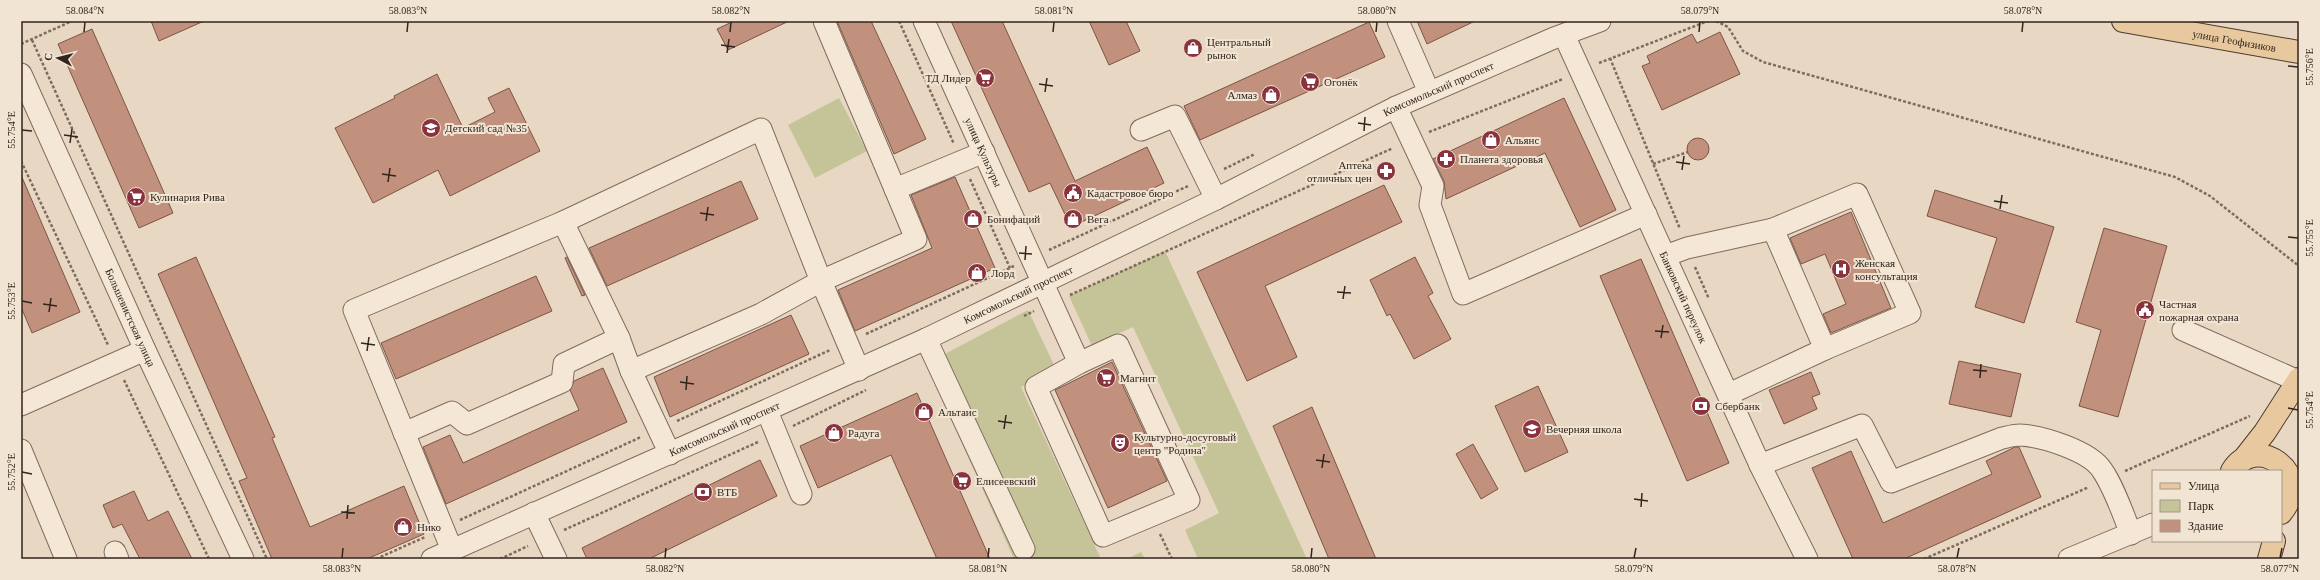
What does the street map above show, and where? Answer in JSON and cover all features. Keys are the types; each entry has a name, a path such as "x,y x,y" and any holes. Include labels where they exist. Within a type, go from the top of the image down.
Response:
{"main road":[{"name":"улица Геофизиков","path":"2123,21 2299,52"},
{"path":"2238,465 2265,432 2298,380"},
{"path":"2238,465 2259,456 2275,460 2289,475 2292,485 2285,509"},
{"path":"2285,509 2299,474"},
{"path":"2261,542 2267,559"},
{"path":"2267,559 2274,542"}],"street":[{"path":"630,371 761,314 821,281 916,239 824,21"},
{"name":"улица Культуры","path":"924,21 1079,363"},
{"path":"1398,21 1429,92"},
{"name":"Комсомольский проспект","path":"432,559 926,339 1216,199 1396,107 1600,21"},
{"name":"Банковский переулок","path":"1564,35 1729,394 1760,465 1806,559"},
{"name":"Большевистская улица","path":"21,74 145,350 243,559"},
{"path":"1396,107 1433,186 1430,205 1462,294 1646,214"},
{"path":"1140,130 1175,116 1216,199"},
{"path":"452,550 354,310 563,222 761,129 821,281 859,370"},
{"path":"895,189 984,152"},
{"path":"1665,256 1687,248 1773,229 1857,194 1910,313 1825,349 1729,394"},
{"path":"563,222 619,338 630,371 670,454"},
{"path":"1773,229 1825,349"},
{"path":"2183,330 2298,380"},
{"path":"404,433 452,412 467,424 562,382 564,364 619,338"},
{"path":"926,339 1024,549"},
{"path":"1118,345 1189,500 1103,536 1036,387 1079,363 1118,345"},
{"path":"21,405 145,350"},
{"path":"767,411 801,494"},
{"path":"1760,465 1862,425 1891,482 2002,438 2018,435 2032,436 2079,452 2092,460 2102,470 2131,534"},
{"path":"21,450 66,559"},
{"path":"534,513 556,559"},
{"path":"2069,559 2152,524"}],"path":[{"path":"21,44 72,21"},
{"path":"1581,72 1610,58 1708,21"},
{"path":"1716,21 1728,27 1743,51 1763,62 2175,177 2210,196 2299,266"},
{"path":"32,40 267,559"},
{"path":"1610,58 1712,306"},
{"path":"1653,164 1688,152"},
{"path":"376,559 1010,268"},
{"path":"1151,516 1172,559"}],"green space":[{"path":"839,98 867,151 815,178 788,125"},
{"path":"1165,251 1307,559 1198,559 1185,530 1219,513 1133,327 1092,346 1069,296"},
{"path":"1028,310 1056,369 1021,387 1101,559 1014,559 926,364"},
{"path":"1141,552 1145,559 1127,559"}],"building":[{"path":"151,21 204,21 159,41"},
{"path":"734,21 789,21 728,50 717,29"},
{"path":"837,21 871,21 926,139 894,154"},
{"path":"951,21 1002,21 1075,181 1147,147 1164,183 1071,227 1050,183 1029,192"},
{"path":"1089,21 1126,21 1140,51 1109,65"},
{"path":"1417,21 1475,21 1427,44"},
{"path":"1369,22 1385,57 1200,140 1184,106"},
{"path":"92,29 173,213 139,228 58,44"},
{"path":"1720,32 1740,74 1662,110 1642,66 1650,63 1647,56 1692,34 1697,43"},
{"path":"437,74 463,128 495,112 488,98 509,88 540,151 450,196 438,170 373,203 335,128 395,98 394,96"},
{"path":"1564,98 1616,210 1580,227 1545,153 1446,199 1444,181 1433,159"},
{"path":"1698,138 1706,141 1709,149 1706,157 1698,160 1690,157 1687,149 1690,141"},
{"path":"21,175 80,312 32,333 21,307"},
{"path":"955,177 995,268 855,331 838,290 932,248 911,195"},
{"path":"741,181 758,219 607,286 589,248"},
{"path":"1384,185 1402,222 1265,286 1297,357 1247,381 1197,272"},
{"path":"1935,190 2054,227 2024,323 1975,307 1997,238 1927,216"},
{"path":"1851,212 1891,308 1831,333 1823,314 1846,304 1825,254 1801,264 1790,238"},
{"path":"2104,228 2167,246 2118,417 2079,406 2101,330 2076,322"},
{"path":"196,257 275,437 272,438 310,527 404,486 424,534 367,559 272,559 239,481 247,478 158,274"},
{"path":"567,257 585,295 582,296 565,258"},
{"path":"1415,257 1433,293 1428,296 1451,339 1414,359 1390,314 1387,316 1370,280"},
{"path":"1641,259 1729,463 1687,481 1600,276"},
{"path":"536,276 552,311 396,379 381,343"},
{"path":"791,315 809,354 670,417 654,377"},
{"path":"1959,361 2021,374 2011,417 1949,404"},
{"name":"Культурно-досуговый центр \"Родина\"","path":"1112,362 1167,481 1108,508 1055,390"},
{"path":"603,368 627,422 446,504 423,447 450,435 463,463 579,410 570,390 574,381"},
{"path":"1811,372 1820,394 1812,397 1817,409 1784,424 1769,390"},
{"path":"1538,386 1568,452 1525,472 1495,406"},
{"path":"917,393 990,559 937,559 891,455 818,488 800,446"},
{"path":"1312,407 1376,559 1329,559 1273,426"},
{"path":"1473,444 1498,489 1481,499 1456,454"},
{"path":"2015,447 2019,447 2041,497 1904,559 1853,559 1812,468 1851,451 1883,523 1992,474 1986,461"},
{"path":"760,460 777,496 649,559 587,559 582,548"},
{"path":"134,491 148,521 168,511 192,559 140,559 122,524 113,528 103,505"}],"place":[{"name":"Центральный рынок","path":"1193,48"},
{"name":"ТД Лидер","path":"985,78"},
{"name":"Огонёк","path":"1310,82"},
{"name":"Алмаз","path":"1271,95"},
{"name":"Детский сад №35","path":"431,128"},
{"name":"Альянс","path":"1491,140"},
{"name":"Планета здоровья","path":"1446,159"},
{"name":"Аптека отличных цен","path":"1386,171"},
{"name":"Кадастровое бюро","path":"1073,193"},
{"name":"Кулинария Рива","path":"136,197"},
{"name":"Бонифаций","path":"973,219"},
{"name":"Вега","path":"1073,219"},
{"name":"Женская консультация","path":"1841,269"},
{"name":"Лорд","path":"977,273"},
{"name":"Частная пожарная охрана","path":"2145,310"},
{"name":"Магнит","path":"1106,378"},
{"name":"Сбербанк","path":"1701,406"},
{"name":"Альтаис","path":"924,412"},
{"name":"Вечерняя школа","path":"1532,429"},
{"name":"Радуга","path":"834,433"},
{"name":"Культурно-досуговый центр \"Родина\"","path":"1120,443"},
{"name":"Елисеевский","path":"962,481"},
{"name":"ВТБ","path":"703,492"},
{"name":"Нико","path":"403,527"}]}
